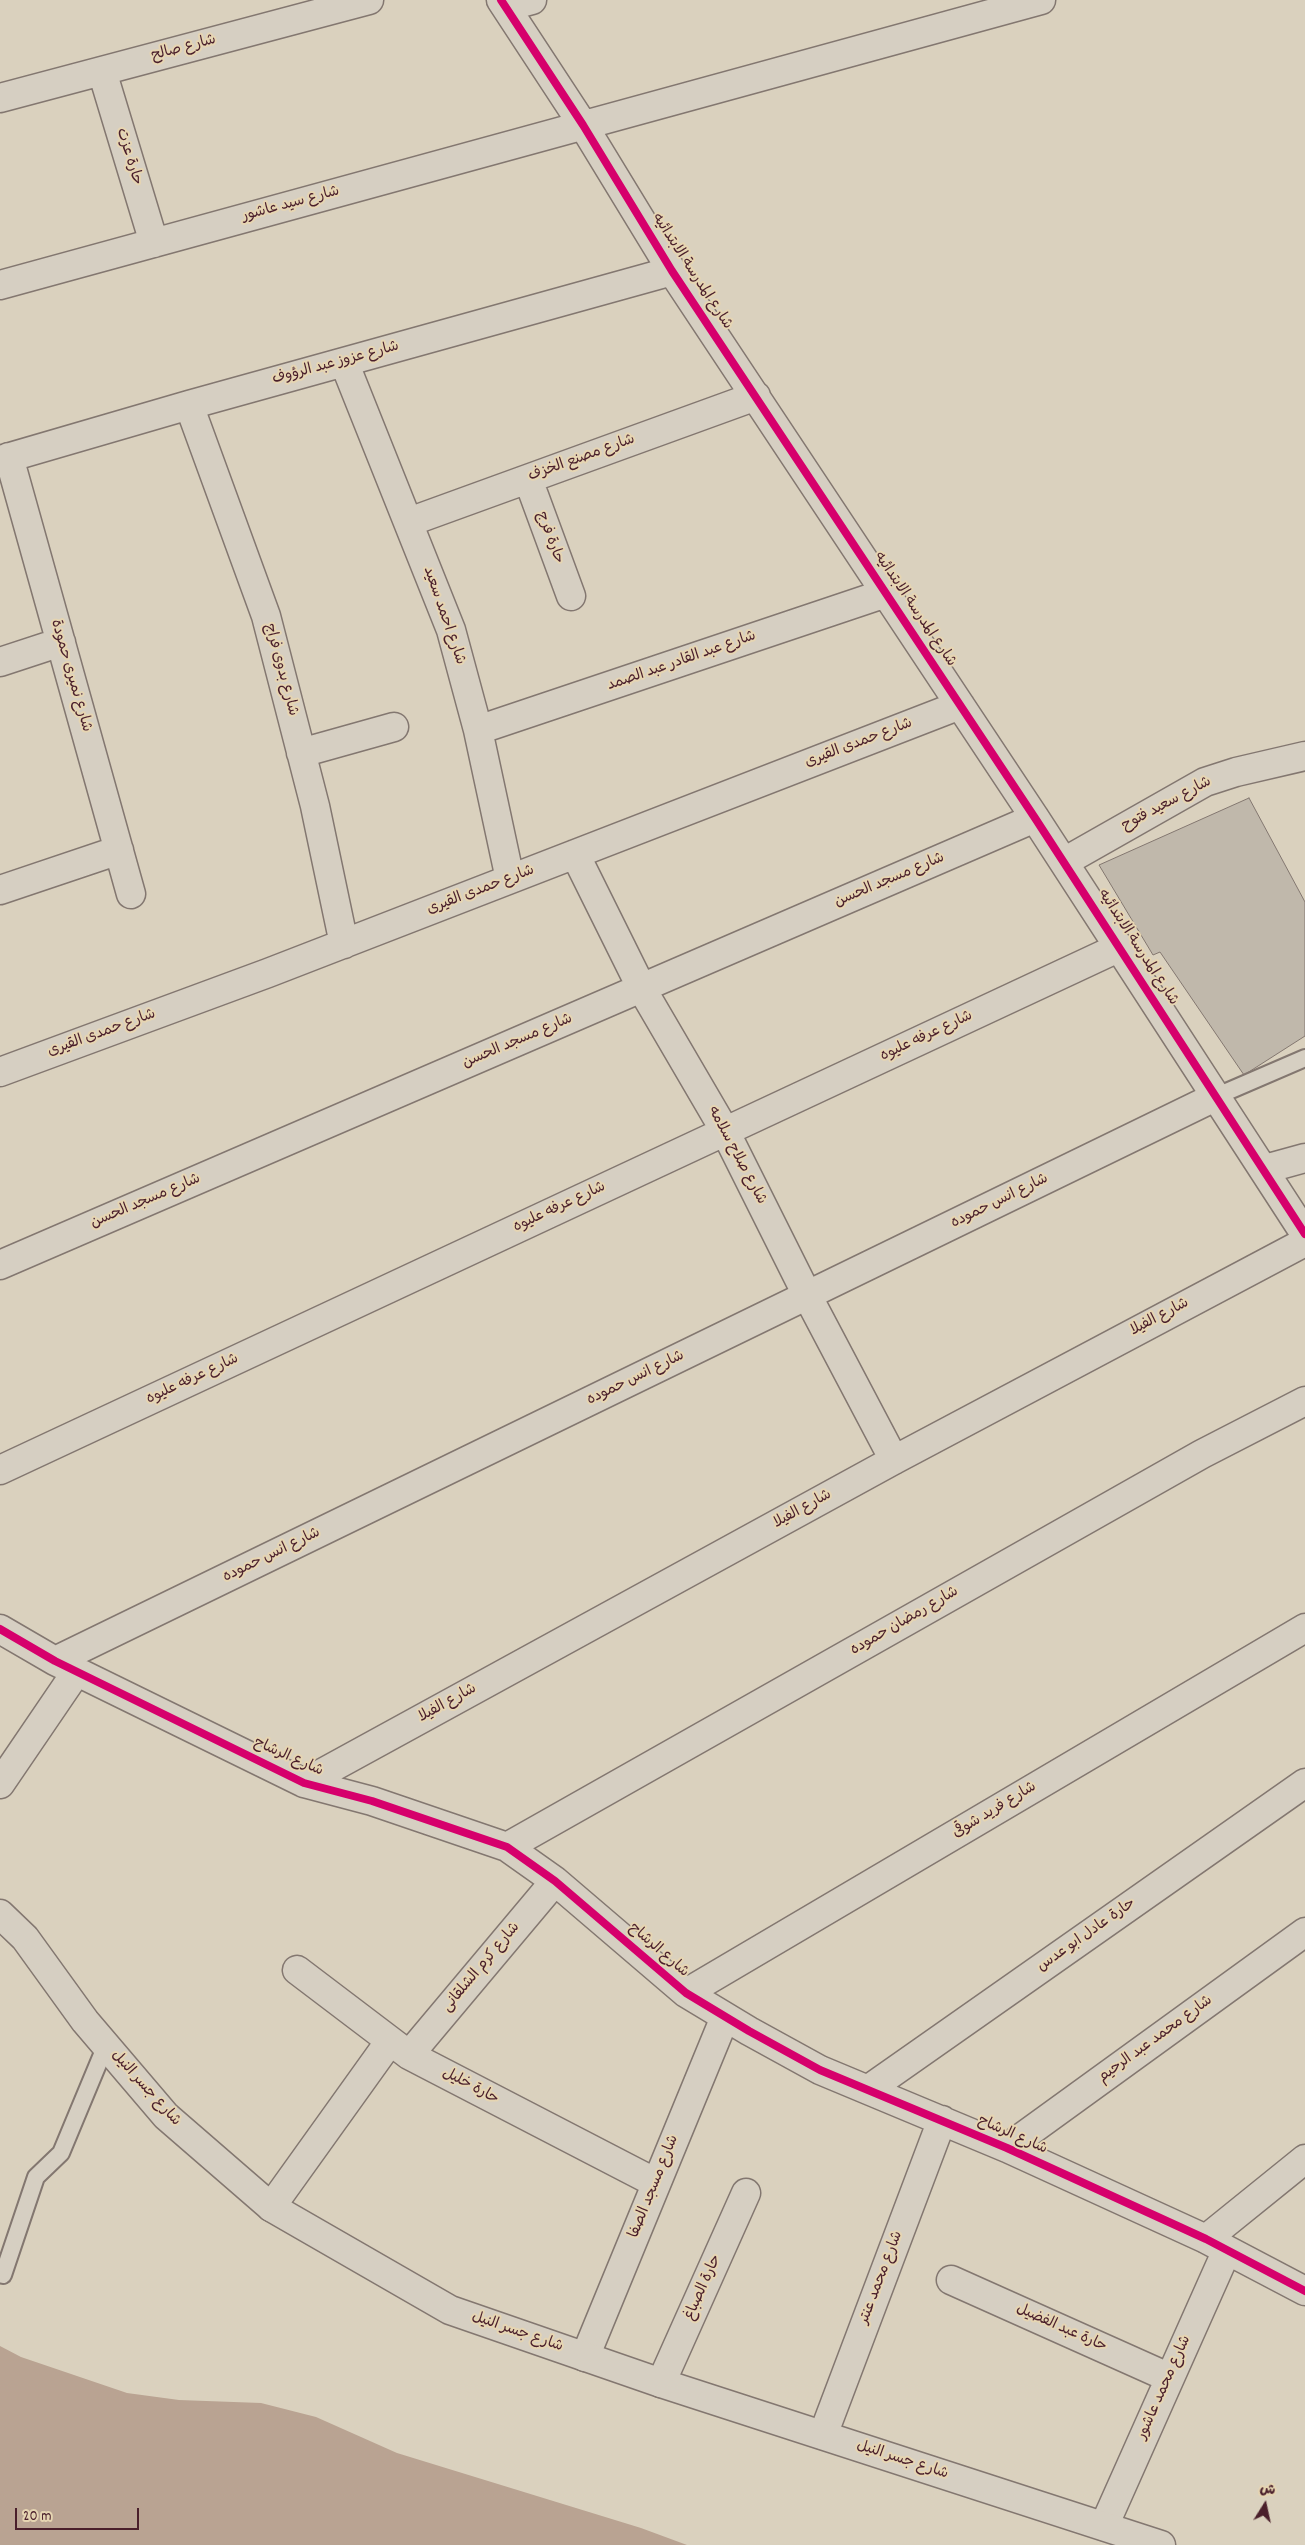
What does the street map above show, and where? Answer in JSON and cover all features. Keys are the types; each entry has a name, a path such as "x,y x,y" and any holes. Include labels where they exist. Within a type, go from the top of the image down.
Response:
{"street":[{"name":"شارع صالح","path":"0,98 369,0"},
{"path":"503,3 532,0"},
{"name":"شارع سيد عاشور","path":"0,285 1041,0"},
{"name":"شارع المدرسة الابتدائيه","path":"503,3 583,125 672,271 1120,947 1305,1234"},
{"name":"حارة عزت","path":"102,71 154,243"},
{"name":"شارع عزوز عبد الرؤوف","path":"4,458 672,271"},
{"name":"شارع احمد سعيد","path":"344,362 451,630 478,730 510,879"},
{"name":"شارع مصنع الخزف","path":"409,522 756,396"},
{"name":"شارع بدوى فراج","path":"189,405 266,616 315,806 344,944"},
{"name":"شارع نميرى حمودة","path":"4,458 61,642 131,894"},
{"name":"حارة فرج","path":"528,479 570,596"},
{"name":"شارع عبد القادر عبد الصمد","path":"478,730 886,593"},
{"path":"0,662 61,642"},
{"name":"شارع حمدى القيرى","path":"0,1072 344,944 960,705"},
{"path":"301,753 394,727"},
{"name":"شارع سعيد فتوح","path":"1064,862 1205,782 1236,772 1305,756"},
{"name":"شارع مسجد الحسن","path":"0,1265 1035,818"},
{"path":"0,890 119,850"},
{"name":"شارع صلاح سلامه","path":"575,854 642,988 725,1131 807,1296 894,1460"},
{"name":"شارع عرفه عليوه","path":"0,1470 1120,947"},
{"name":"شارع انس حموده","path":"66,1666 807,1296 1217,1096"},
{"path":"1265,1170 1305,1158"},
{"name":"شارع الفيلا","path":"304,1783 894,1460 1305,1242"},
{"name":"شارع رمضان حموده","path":"507,1847 1202,1454 1305,1401"},
{"name":"شارع فريد شوقى","path":"686,1993 1305,1628"},
{"name":"شارع الرشاح","path":"0,1629 66,1666 304,1783 372,1801 507,1847 555,1881 686,1993 820,2070 1007,2148 1217,2245 1305,2291"},
{"path":"0,1784 66,1666"},
{"name":"حارة عادل ابو عدس","path":"869,2089 1305,1783"},
{"name":"شارع كرم الشلقانى","path":"271,2207 400,2048 555,1881"},
{"name":"شارع جسر النيل","path":"0,1914 25,1938 106,2045 166,2116 271,2207 450,2310 661,2383 1161,2545"},
{"name":"شارع محمد عبد الرحيم","path":"1007,2148 1305,1932"},
{"name":"حارة خليل","path":"297,1970 400,2048 656,2184"},
{"name":"شارع مسجد الصفا","path":"585,2357 725,2017"},
{"name":"شارع محمد عنتر","path":"823,2435 942,2120"},
{"path":"1217,2245 1305,2159"},
{"name":"حارة الصباغ","path":"661,2383 746,2193"},
{"name":"شارع محمد عاشور","path":"1104,2526 1170,2378 1217,2245"},
{"name":"حارة عبد الفضيل","path":"951,2280 1170,2378"}],"lane":[{"path":"1217,1096 1305,1058"},
{"path":"3,2275 36,2177 61,2153 106,2045"}],"shaded area":[{"path":"0,2346 21,2357 127,2393 179,2400 261,2403 316,2417 397,2453 641,2528 687,2545 0,2545"}],"building":[{"path":"1249,798 1305,902 1305,1036 1244,1075 1160,952 1153,955 1099,865"}],"cycle path":[{"path":"501,0 583,125 672,271 1035,818 1305,1234"},
{"path":"0,1629 55,1661 304,1783 372,1801 507,1847 555,1881 686,1993 749,2031 820,2070 1007,2148 1206,2239 1305,2291"}]}
